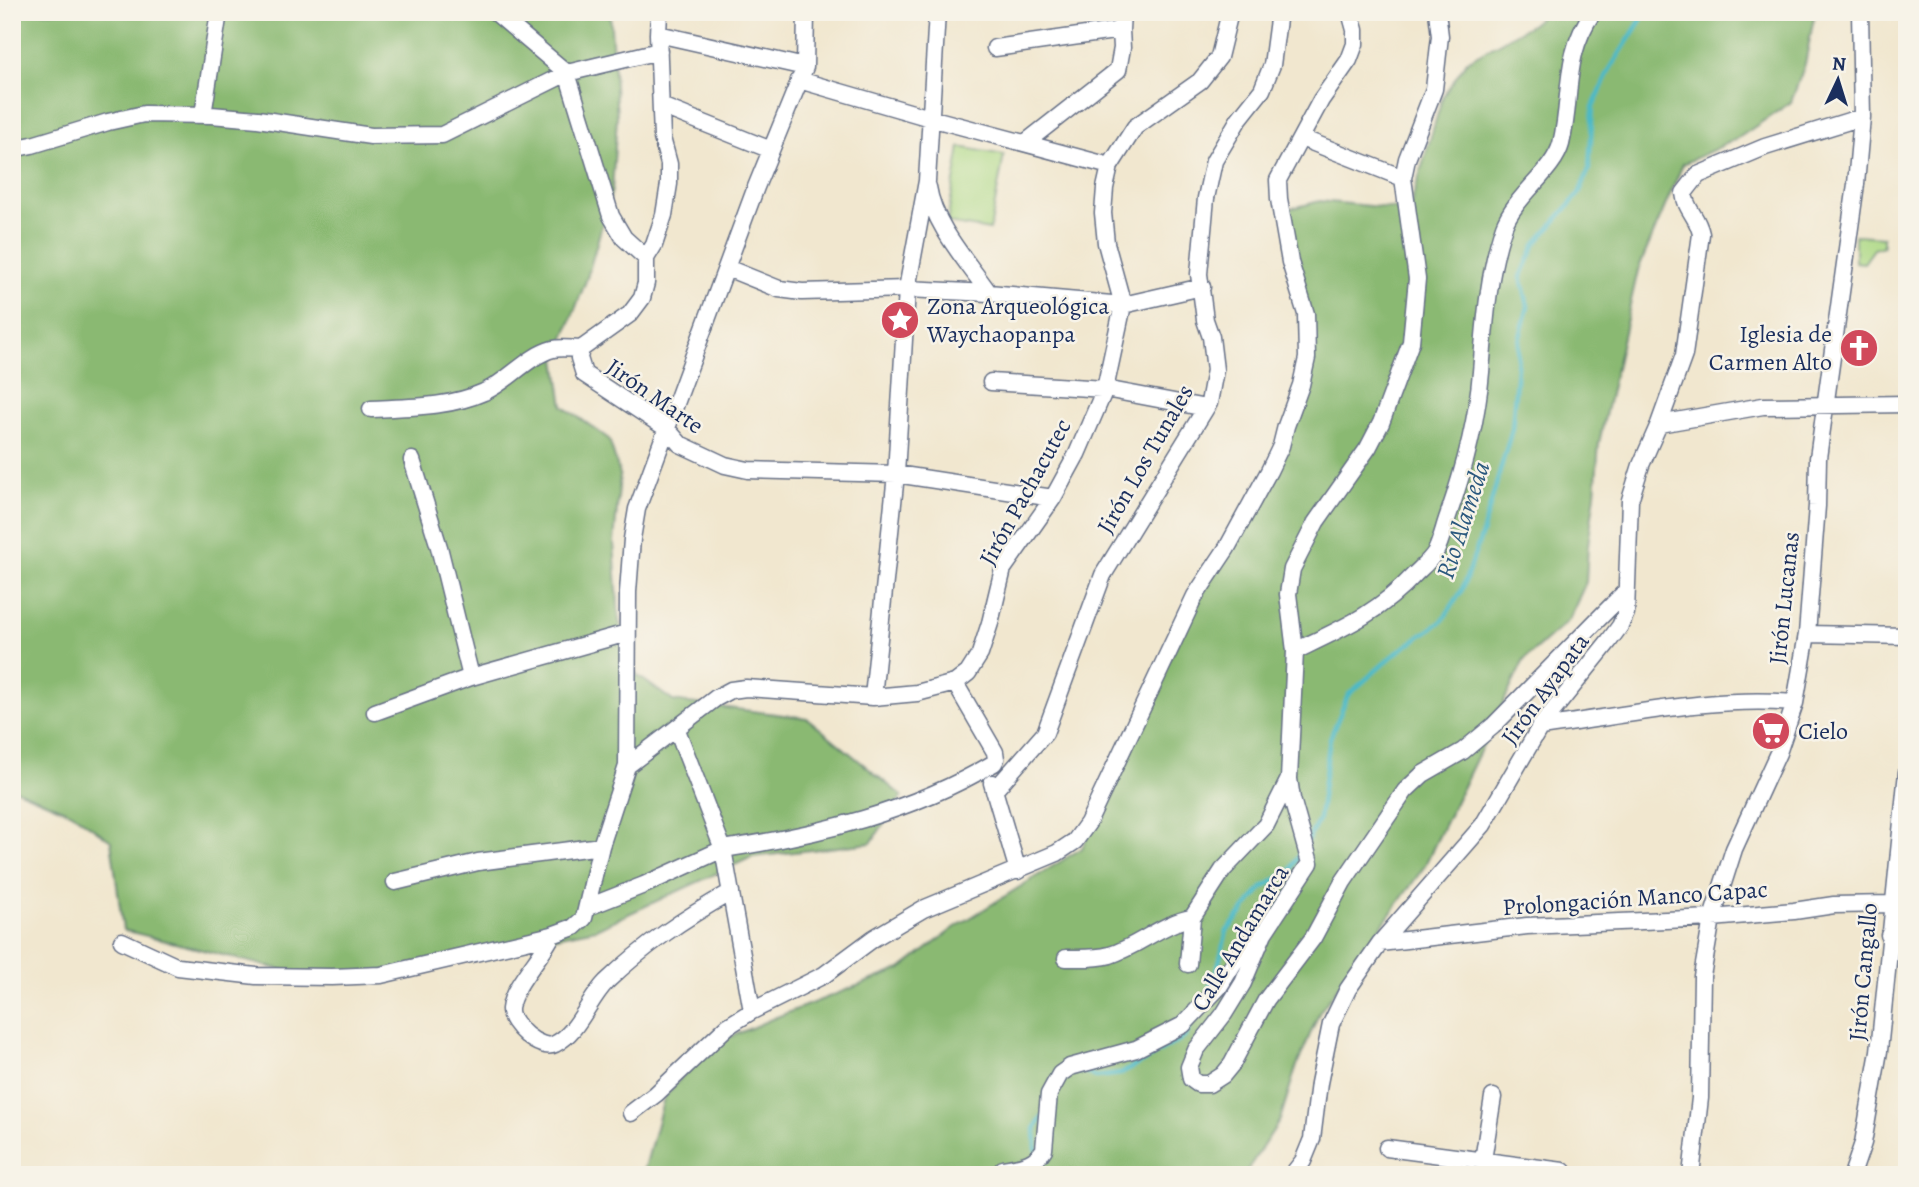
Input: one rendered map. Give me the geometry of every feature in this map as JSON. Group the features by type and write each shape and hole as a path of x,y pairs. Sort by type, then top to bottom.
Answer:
{"street":[{"path":"203,115 219,12"},
{"path":"495,12 567,73 611,216 624,238 646,258"},
{"name":"Jirón Marte","path":"660,12 658,34 662,138 669,184 664,215 654,245 646,258 646,282 642,298 631,314 581,349 579,358 584,374 666,428 680,444 702,456 736,468 896,474 1053,498"},
{"path":"122,941 178,967 256,976 381,975 552,935 573,927 584,918 601,846 627,766 627,633 632,539 637,509 709,312 802,73 806,12"},
{"path":"873,697 896,474 907,289 927,181 937,12"},
{"path":"1025,144 1118,70 1122,48 1122,12"},
{"name":"Jirón Pachacutec","path":"955,683 968,673 980,654 1003,569 1053,498 1105,389 1123,305 1106,243 1105,188 1110,166 1135,127 1200,82 1219,57 1230,12"},
{"name":"Jirón Los Tunales","path":"994,791 1045,733 1103,575 1206,408 1213,389 1215,370 1211,337 1205,320 1199,274 1201,237 1214,161 1239,119 1262,90 1272,65 1279,12"},
{"path":"631,1113 656,1094 728,1026 824,975 874,938 923,909 1057,853 1076,841 1088,823 1195,596 1227,548 1281,446 1301,385 1307,358 1306,314 1290,262 1278,180 1321,100 1352,52 1355,30 1350,12"},
{"name":"Calle Andamarca","path":"1437,12 1440,36 1434,89 1407,159 1403,178 1417,279 1412,342 1381,423 1368,448 1316,522 1292,569 1288,594 1295,651 1289,779 1310,863 1264,933 1243,984 1196,1050 1189,1068 1191,1079 1199,1084 1209,1084 1232,1065 1266,1000 1313,938 1343,882 1405,791 1423,774 1463,751 1493,726 1627,590"},
{"path":"1295,651 1369,615 1397,594 1435,552 1457,488 1478,403 1495,262 1505,225 1520,198 1553,160 1560,146 1569,69 1578,35 1594,12"},
{"name":"Jirón Lucanas","path":"1691,1175 1700,1098 1702,976 1712,918 1734,849 1778,753 1795,703 1807,634 1818,458 1856,184 1861,117 1860,12"},
{"path":"995,48 1121,30"},
{"path":"658,34 802,73 930,118 1110,166"},
{"path":"12,149 144,114 258,119 372,136 442,135 567,73 659,51"},
{"path":"661,106 771,150"},
{"name":"Jirón Ayapata","path":"1292,1175 1303,1161 1312,1139 1319,1083 1331,1024 1348,989 1380,943 1483,825 1540,727 1620,626 1626,613 1630,500 1684,355 1701,234 1698,218 1686,205 1684,194 1698,174 1765,147 1861,117"},
{"path":"1301,138 1403,178"},
{"path":"927,181 930,201 937,217 989,293"},
{"path":"727,268 779,289 802,292 907,289 1123,305 1202,287"},
{"path":"370,409 446,404 464,399 485,392 552,349 581,349"},
{"path":"991,382 1105,389 1206,408"},
{"path":"1660,424 1763,406 1907,404"},
{"path":"412,460 439,547 471,677"},
{"path":"375,712 471,677 627,633"},
{"path":"1807,634 1907,636"},
{"path":"588,907 723,849 781,840 911,804 987,767 996,759 995,752 955,683 917,693 873,697 746,688 731,691 716,698 627,766"},
{"path":"1540,727 1706,704 1760,700 1795,703"},
{"path":"677,730 723,849 752,1011"},
{"path":"987,767 1018,871"},
{"name":"Jirón Cangallo","path":"1852,1175 1863,1143 1879,1051 1907,772"},
{"path":"1188,964 1192,918 1223,870 1266,825 1289,779"},
{"path":"395,882 478,862 601,846"},
{"path":"552,935 544,952 523,979 510,1008 511,1017 520,1028 536,1044 544,1046 555,1044 573,1028 603,985 650,943 674,925 731,892"},
{"name":"Prolongación Manco Capac","path":"1380,943 1527,926 1712,918 1834,905 1892,904"},
{"path":"1066,958 1096,958 1113,954 1178,921 1192,918"},
{"path":"1003,1169 1026,1165 1039,1157 1044,1149 1049,1094 1060,1074 1070,1068 1136,1049 1183,1025 1219,987 1242,950 1251,940 1264,933"},
{"path":"1889,935 1907,936"},
{"path":"1484,1167 1493,1097"},
{"path":"1387,1148 1484,1167 1563,1171"}],"green space":[{"path":"12,12 610,12 617,117 612,190 587,278 556,359 563,406 609,439 620,475 614,542 619,621 637,675 673,701 807,718 902,796 871,843 752,857 596,929 330,982 123,930 111,841 72,813 12,788"},
{"path":"1546,12 1815,12 1805,64 1791,102 1737,139 1683,164 1638,270 1599,443 1586,582 1569,620 1524,660 1424,867 1319,1013 1296,1068 1280,1120 1244,1175 643,1175 664,1098 707,1047 901,969 954,928 1082,848 1189,616 1271,478 1309,364 1286,244 1289,209 1320,201 1409,210 1443,96 1467,61 1532,24"},
{"path":"960,147 1004,155 990,230 947,223"},
{"path":"1855,235 1883,237 1883,246 1874,249 1864,263 1855,262"}],"waterway":[{"name":"Rio Alameda","path":"1308,840 1319,819 1330,738 1348,695 1396,653 1442,621 1461,592 1482,534 1512,429 1519,341 1528,306 1521,277 1536,243 1579,194 1589,169 1593,107 1610,69 1646,12"},
{"name":"Rio Alameda","path":"1210,986 1216,974 1227,931 1261,889 1291,870 1302,850"},
{"name":"Rio Alameda","path":"1078,1072 1083,1071 1096,1077 1121,1074 1186,1036 1189,1028"},
{"name":"Rio Alameda","path":"1036,1150 1035,1128 1041,1118"},
{"name":"Rio Alameda","path":"1039,1162 1040,1175"}],"place":[{"name":"Zona Arqueológica Waychaopanpa","path":"900,320"},
{"name":"Iglesia de Carmen Alto","path":"1859,348"},
{"name":"Cielo","path":"1771,731"}]}
